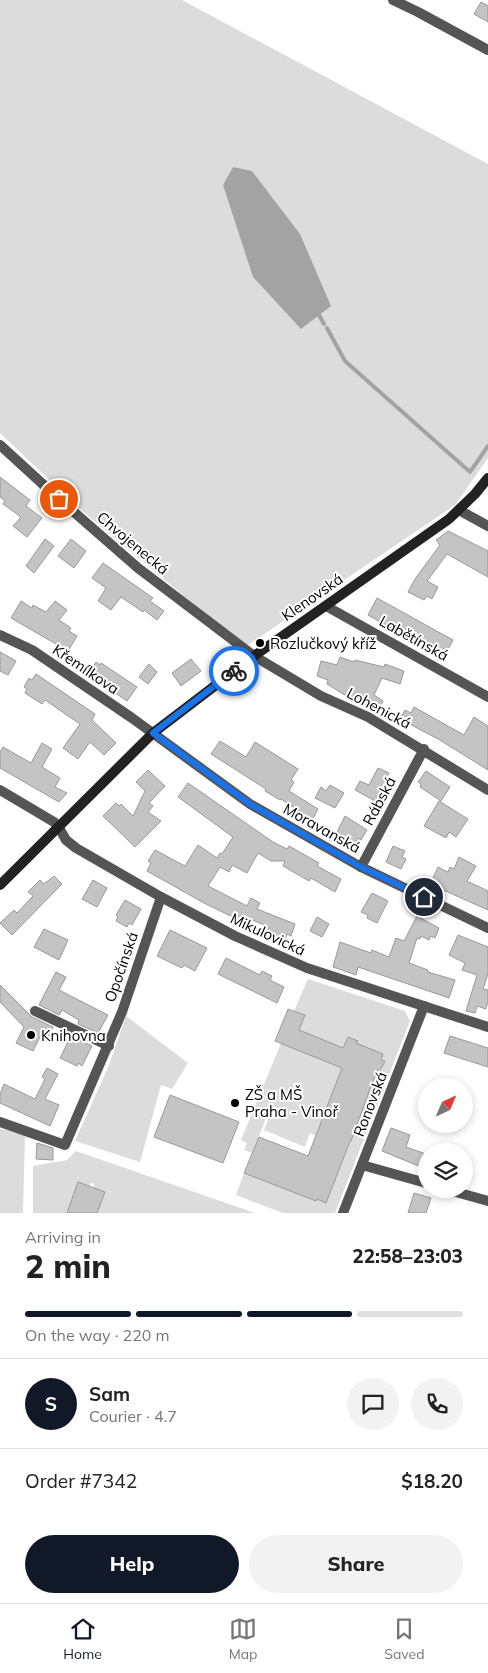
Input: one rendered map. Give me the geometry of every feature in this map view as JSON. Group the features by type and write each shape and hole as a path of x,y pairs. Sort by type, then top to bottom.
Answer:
{"street":[{"path":"393,0 488,50"},
{"name":"Chvojenecká","path":"0,445 138,568 254,656"},
{"name":"Klenovská","path":"2,880 153,733 254,656 459,510 488,478"},
{"path":"459,510 488,526"},
{"name":"Labětínská","path":"326,606 488,697"},
{"name":"Křemílkova","path":"0,635 32,650 153,733"},
{"name":"Lohenická","path":"254,656 321,696 368,717 424,749 488,790"},
{"name":"Moravanská","path":"153,733 250,804 361,867 488,928"},
{"name":"Rábská","path":"361,867 424,749"},
{"name":"Mikulovická","path":"0,790 35,809 58,826 66,840 76,848 161,897 235,936 307,968 488,1027"},
{"name":"Opočínská","path":"0,1122 65,1145 109,1046 161,897"},
{"name":"Ronovská","path":"343,1213 424,1006"},
{"path":"35,1011 109,1046"},
{"path":"362,1165 418,1181"},
{"path":"473,1197 488,1202"}],"shaded area":[{"path":"0,0 182,0 488,164 488,458 455,505 245,647 80,509 0,433"},
{"path":"233,167 252,171 300,234 331,306 301,329 253,277 223,185"},
{"path":"308,979 405,1011 410,1021 335,1213 283,1213 236,1195 244,1173 316,1201 317,1199 326,1203 340,1137 351,1141 377,1070 381,1071 385,1061 381,1059 383,1054 356,1043 357,1041 348,1037 336,1065 342,1068 316,1136 310,1133 305,1147 264,1130 269,1117 267,1116 252,1153 244,1150 247,1143 241,1140 281,1043 334,1045 299,1030 305,1015 294,1011"},
{"path":"126,1016 188,1063 172,1089 161,1085 140,1162 75,1141 109,1065"},
{"path":"0,1129 25,1133 23,1213 0,1213"},
{"path":"76,1151 255,1213 97,1213 105,1193 93,1188 94,1184 91,1183 89,1187 78,1183 67,1213 33,1213 33,1166 67,1160"}],"building":[{"path":"481,2 488,6 488,22 474,14"},
{"path":"0,477 30,500 26,506 42,518 27,537 13,526 21,517 3,504 5,501 0,497"},
{"path":"448,531 488,551 488,577 447,554 427,581 438,587 432,599 427,596 424,600 408,592 415,579 440,545 436,540"},
{"path":"45,539 54,546 34,573 26,566"},
{"path":"71,539 86,551 74,568 58,556"},
{"path":"103,563 153,598 150,601 164,611 157,620 121,597 111,610 98,601 106,588 92,578"},
{"path":"377,598 453,640 444,657 368,615"},
{"path":"21,601 32,608 33,605 46,612 55,601 67,610 59,620 71,628 69,631 77,636 68,651 11,618"},
{"path":"0,652 16,661 8,675 0,671"},
{"path":"340,657 354,662 355,660 384,667 385,664 404,671 400,684 382,678 374,695 383,701 378,710 355,697 353,700 327,684 328,680 317,676 321,661 337,665"},
{"path":"191,659 201,671 181,686 172,673"},
{"path":"96,662 100,665 101,663 137,687 127,701 91,676 94,673 90,671"},
{"path":"149,664 157,672 148,684 139,677"},
{"path":"36,674 95,714 92,720 116,743 104,755 90,742 78,759 63,748 80,724 45,700 42,704 25,693 27,689 24,687 29,678 32,680"},
{"path":"414,707 464,735 474,717 488,726 488,770 438,739 400,719 405,710 411,713"},
{"path":"220,741 246,757 255,742 298,769 291,780 294,782 289,791 318,809 312,820 211,754"},
{"path":"42,743 52,749 42,767 60,778 55,787 67,793 59,802 0,768 0,752 3,747 31,763"},
{"path":"378,768 389,773 386,778 389,779 377,802 355,790 360,781 369,785"},
{"path":"148,770 165,786 149,803 153,806 148,812 161,821 135,847 103,816 116,803 119,806 121,804 133,816 145,791 136,782"},
{"path":"426,771 450,787 441,801 420,787 421,784 418,782"},
{"path":"188,783 273,842 287,849 289,846 319,863 317,866 341,879 335,892 311,878 309,881 283,866 285,861 271,861 258,853 247,873 232,865 229,872 220,867 208,886 247,906 251,898 260,903 257,909 295,924 291,936 287,934 285,940 266,933 269,927 250,919 247,924 204,903 147,871 151,863 148,861 155,850 185,866 198,845 217,858 220,853 222,854 233,837 178,797"},
{"path":"330,785 344,793 335,808 315,798 321,787 326,791"},
{"path":"439,801 468,819 456,837 449,832 446,838 424,826"},
{"path":"345,816 367,830 361,840 358,838 355,844 336,834"},
{"path":"393,846 405,851 402,857 406,859 401,869 386,862"},
{"path":"459,857 476,866 467,881 488,891 488,910 430,884 438,867 448,872 450,867 454,869"},
{"path":"54,876 62,884 12,935 0,923 14,910 17,913 33,896 28,892 40,880 44,884"},
{"path":"93,880 107,888 97,907 82,899"},
{"path":"372,893 388,901 377,923 367,918 368,915 361,912"},
{"path":"125,900 141,909 132,925 129,923 127,927 116,921 118,917 116,915"},
{"path":"417,916 439,928 435,938 431,936 429,940 421,936 420,939 417,938 409,963 428,970 428,972 455,980 449,998 358,967 356,975 333,967 340,942 371,953 372,950 389,957 396,938 404,941"},
{"path":"317,917 329,924 322,937 310,931"},
{"path":"44,929 68,940 59,960 34,947"},
{"path":"170,930 207,948 195,971 184,965 182,968 157,956"},
{"path":"458,935 488,947 488,974 483,989 488,990 488,1001 486,1009 477,1006 475,1013 466,1011 477,975 462,970 465,963 449,955"},
{"path":"226,958 260,975 262,971 272,976 270,980 284,987 277,1003 218,974"},
{"path":"56,972 66,977 59,990 108,1015 98,1033 78,1024 79,1020 62,1010 59,1015 39,1005"},
{"path":"0,985 32,1017 53,1027 49,1036 42,1033 33,1051 16,1043 24,1027 0,1002"},
{"path":"288,1009 305,1015 299,1030 343,1048 348,1037 358,1041 356,1043 383,1054 381,1060 385,1061 380,1071 377,1070 326,1203 317,1199 316,1201 244,1173 259,1137 308,1156 342,1068 275,1041"},
{"path":"71,1036 92,1046 82,1066 78,1063 77,1066 60,1058"},
{"path":"450,1036 488,1048 488,1067 444,1053"},
{"path":"47,1068 58,1074 45,1099 59,1105 50,1126 0,1103 0,1094 4,1084 35,1099 45,1079 42,1077"},
{"path":"170,1095 239,1122 223,1163 154,1137"},
{"path":"391,1128 410,1135 406,1147 418,1151 418,1166 382,1151"},
{"path":"37,1143 53,1148 53,1160 36,1159"},
{"path":"78,1182 105,1192 97,1213 67,1213"},
{"path":"414,1193 418,1194 418,1198 431,1198 426,1213 408,1213"}],"waterway":[{"path":"319,315 324,324"},
{"path":"327,328 345,361 470,472 488,446"}],"way so far":[{"path":"59,499 138,568 254,656 234,671"}],"place":[{"name":"Rozlučkový kříž","path":"260,643"},
{"name":"Knihovna","path":"31,1035"},
{"name":"ZŠ a MŠ Praha - Vinoř","path":"235,1103"}],"route":[{"path":"234,671 153,733 250,804 361,867 424,897"}]}
